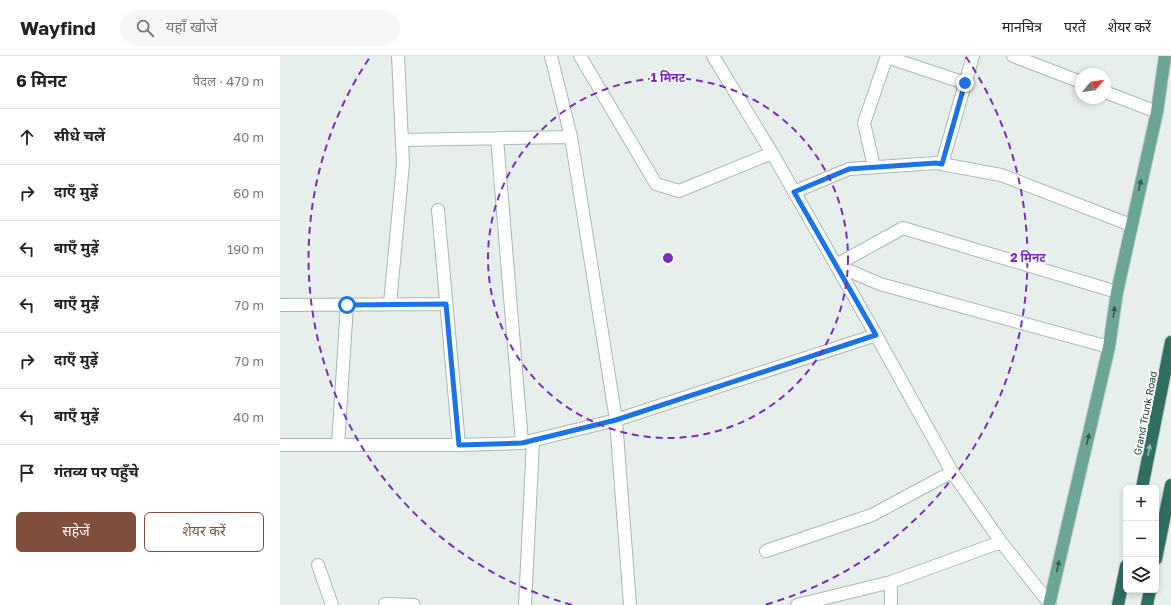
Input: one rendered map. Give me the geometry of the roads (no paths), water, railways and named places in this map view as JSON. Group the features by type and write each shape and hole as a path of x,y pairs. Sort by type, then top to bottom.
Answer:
{"highway":[{"name":"Grand Trunk Road","path":"1143,485 1171,342"},
{"path":"1156,557 1171,485"},
{"path":"1118,605 1123,581"},
{"path":"1147,605 1149,593"}],"main road":[{"path":"1050,604 1109,347 1117,292 1157,112 1165,56"}],"street":[{"path":"390,304 402,164 398,56"},
{"path":"551,56 571,136 616,420 630,605"},
{"path":"580,56 656,184 679,191 772,153"},
{"path":"714,56 772,153 952,472 1001,542 1050,604"},
{"path":"874,167 864,122 887,56 965,83"},
{"path":"942,164 973,56"},
{"path":"1013,56 1075,80"},
{"path":"1111,94 1157,112"},
{"path":"402,140 571,136"},
{"path":"497,138 528,442 525,605"},
{"path":"794,192 849,169 942,164 1001,175 1131,225"},
{"path":"438,210 459,445"},
{"path":"836,265 903,228 1117,292"},
{"path":"836,265 880,284 1109,347"},
{"path":"280,305 446,304"},
{"path":"338,445 347,305"},
{"path":"280,445 459,445 528,442 616,420 876,335"},
{"path":"766,551 872,515 952,472"},
{"path":"797,605 891,582 1001,542"},
{"path":"318,564 332,605"},
{"path":"891,582 891,605"},
{"path":"385,604 414,605"}]}
